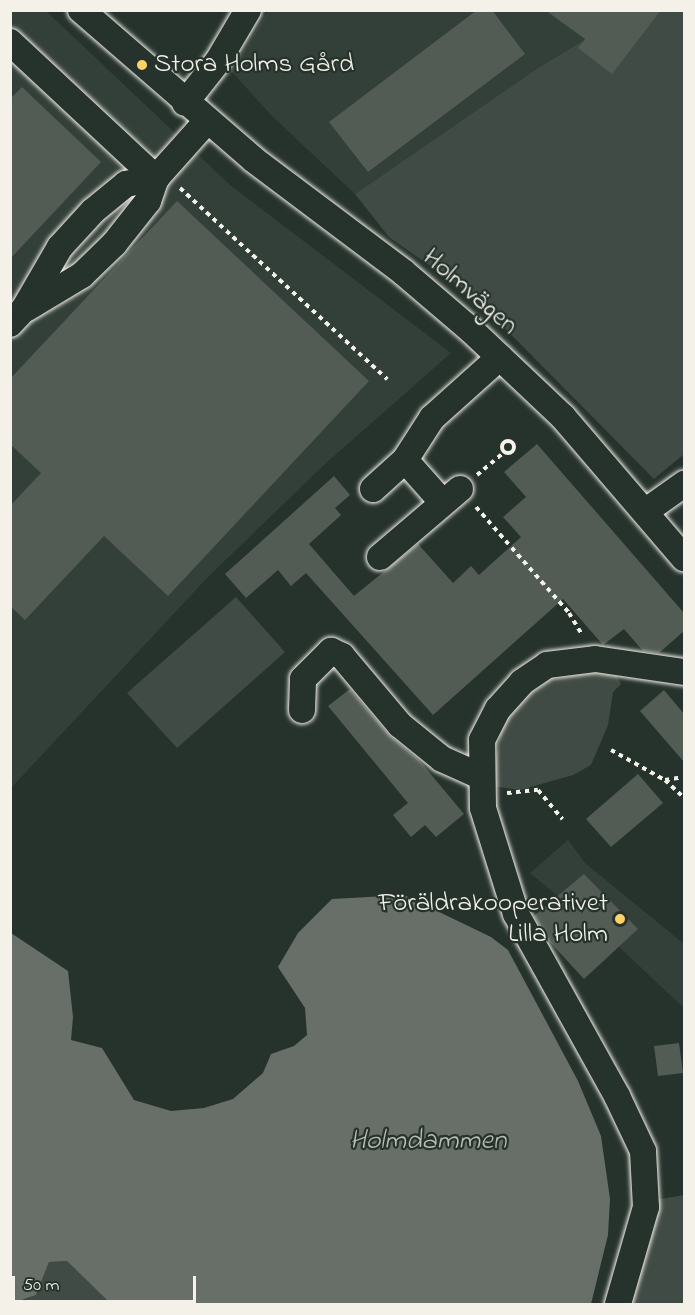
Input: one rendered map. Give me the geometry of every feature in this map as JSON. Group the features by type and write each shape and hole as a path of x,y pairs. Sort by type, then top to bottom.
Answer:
{"street":[{"name":"Holmvägen","path":"81,10 185,103 402,272 500,357 562,417 684,556"},
{"path":"185,103 218,61 248,10"},
{"path":"10,42 159,175"},
{"path":"17,317 82,275 106,252 148,201 159,175 207,121"},
{"path":"17,317 60,247 93,212 126,184 159,175"},
{"path":"373,489 405,460 432,418 500,357"},
{"path":"380,557 451,496 405,460"},
{"path":"646,511 684,484"},
{"path":"302,710 303,679 331,651 342,656 400,725 442,759 481,786"},
{"path":"618,1305 646,1208 643,1151 617,1096 516,914 501,873 481,786 482,740 498,709 522,682 547,665 595,659 684,672"}],"path":[{"path":"159,175 387,379"},
{"path":"504,452 451,496 569,613 595,659"},
{"path":"611,750 665,780 684,798"},
{"path":"665,780 684,777"},
{"path":"481,786 538,790 562,819"}],"shaded area":[{"path":"45,10 230,185 451,353 325,464 208,577 11,788 10,11"},
{"path":"268,11 632,11 538,68 355,194 272,116 231,71"},
{"path":"632,11 684,11 684,454 654,479 473,296 389,237 355,194 538,68"},
{"path":"236,597 285,652 177,748 127,693"},
{"path":"596,671 617,676 621,684 613,692 608,725 591,765 573,775 520,790 492,786 501,727 520,700 550,680"},
{"name":"Föräldrakooperativet Lilla Holm","path":"568,840 585,863 684,944 684,1008 619,947 530,873"},
{"path":"684,1195 684,1304 626,1304 655,1200"},
{"path":"67,1261 111,1304 15,1304 36,1295 49,1262"}],"water":[{"name":"Holmdammen","path":"404,895 491,937 508,950 578,1081 601,1136 610,1199 608,1235 591,1304 111,1304 67,1261 49,1262 36,1295 11,1304 11,933 68,971 73,1017 71,1040 102,1048 134,1100 171,1111 204,1108 233,1099 263,1073 271,1054 294,1046 307,1035 305,1008 278,967 298,933 332,899"}],"building":[{"path":"477,10 492,10 525,54 368,172 329,122"},
{"path":"545,10 661,10 612,74 578,48 585,39"},
{"path":"22,87 101,162 10,259 10,99"},
{"path":"177,201 369,381 168,596 104,536 25,620 10,606 10,506 41,473 10,444 10,379"},
{"path":"537,444 684,613 684,631 659,653 643,651 624,629 603,645 563,599 433,715 306,573 291,586 278,570 246,598 225,574 334,476 350,495 335,508 341,515 309,544 354,596 418,544 453,583 471,566 479,575 521,537 503,517 526,497 504,472"},
{"path":"350,689 389,735 419,760 464,814 436,837 425,825 411,837 393,815 408,803 328,706"},
{"path":"664,690 684,714 684,762 640,711"},
{"path":"638,774 663,803 611,847 586,819"},
{"path":"584,874 638,929 584,979 548,940 534,916"},
{"path":"679,1043 683,1073 658,1076 654,1046"}],"place":[{"name":"Stora Holms Gård","path":"142,65"},
{"name":"Föräldrakooperativet Lilla Holm","path":"620,919"}]}
